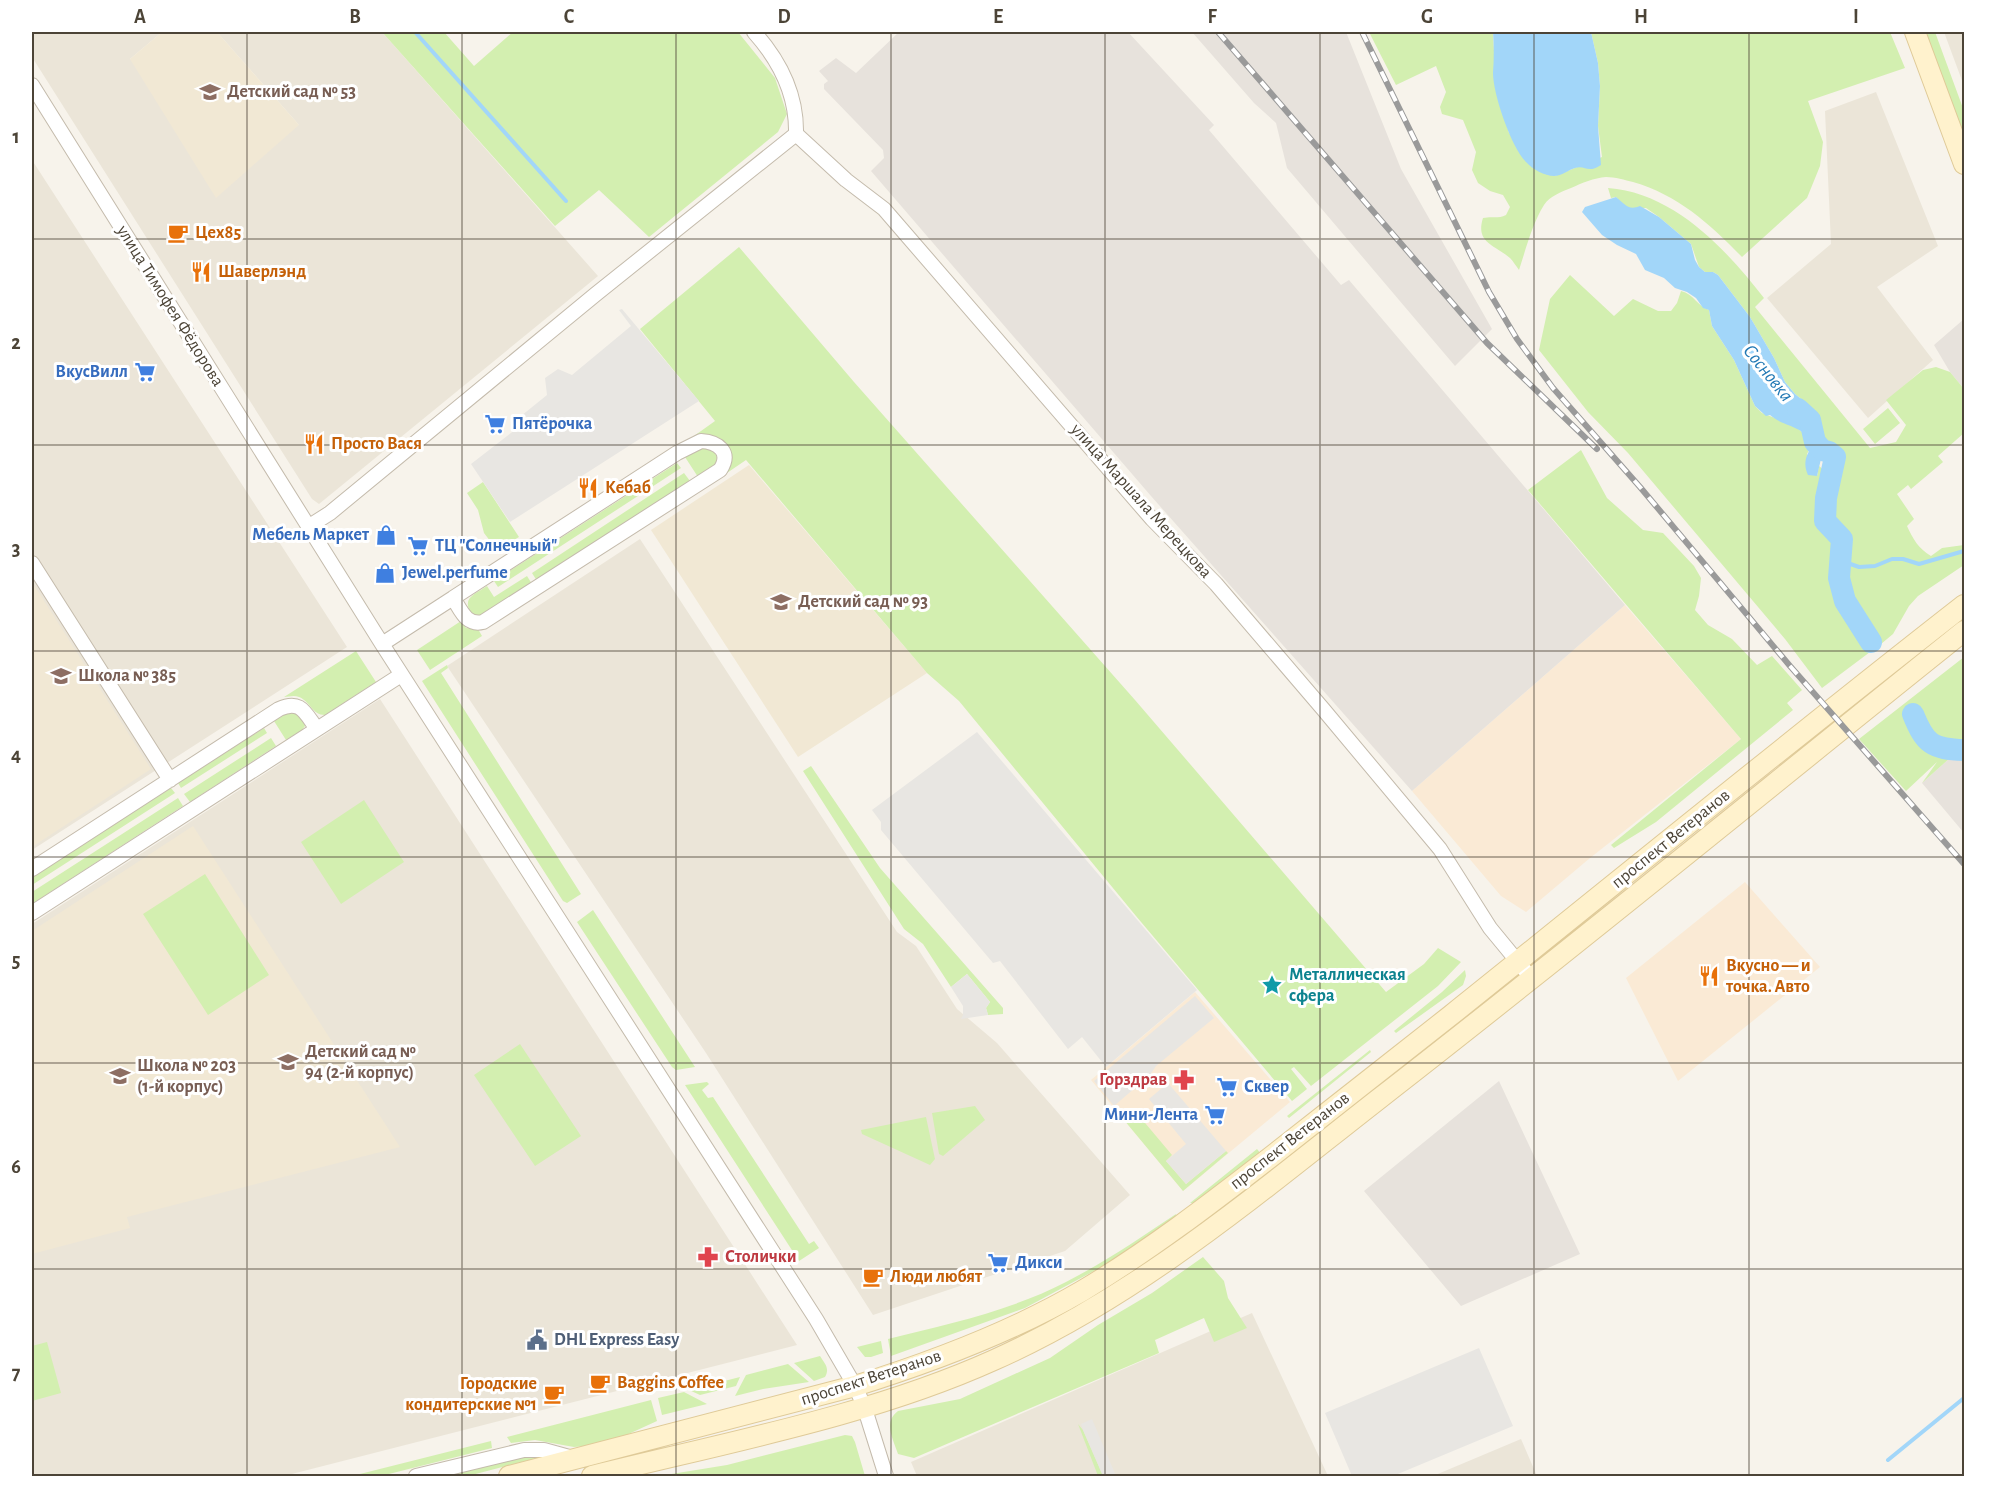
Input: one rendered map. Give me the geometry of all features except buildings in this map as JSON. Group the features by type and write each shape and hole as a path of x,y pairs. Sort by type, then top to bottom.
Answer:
{"main road":[{"path":"1915,32 1965,165"},
{"name":"проспект Ветеранов","path":"509,1476 855,1386 971,1344 1079,1293 1131,1261 1191,1218 1518,963 1828,711 1965,605"},
{"name":"проспект Ветеранов","path":"592,1476 825,1418 950,1378 993,1361 1089,1312 1142,1279 1204,1235 1532,980 1965,632"}],"street":[{"path":"308,527 330,513 605,287 796,134 795,108 784,76 769,48 754,32"},
{"name":"улица Тимофея Фёдорова","path":"32,85 401,675 788,1274 855,1386 864,1406 886,1476"},
{"name":"улица Маршала Мерецкова","path":"796,134 825,162 884,209 1152,519 1216,584 1440,849 1490,928 1532,980"},
{"path":"382,644 453,598 691,444 701,441 711,442 719,446 724,453 725,463 720,470 483,622 475,624 468,621 453,598"},
{"path":"32,563 170,780"},
{"path":"32,913 401,675"},
{"path":"32,869 287,705 296,705 302,709 317,729"},
{"path":"416,1476 524,1450 544,1450 578,1459"}],"shaded area":[{"path":"32,32 162,32 130,59 299,125 217,32 382,32 598,276 319,504 312,499 32,57"},
{"name":"Детский сад № 53","path":"162,32 217,32 299,125 216,198 130,59"},
{"path":"899,32 1128,32 1214,125 1209,130 1341,285 1349,280 1625,605 1412,791 1151,496 871,171 884,158 883,150 824,89 824,84 828,81 819,71 836,58 856,73"},
{"path":"1192,32 1346,32 1401,169 1492,329 1455,366 1287,168 1276,123 1254,103"},
{"path":"1944,32 1964,32 1964,86"},
{"path":"1876,92 1938,246 1877,287 1933,360 1868,418 1767,298 1831,244 1825,111"},
{"path":"32,160 347,647 32,850"},
{"path":"622,309 699,401 510,522 471,464 525,422 521,416 547,395 545,378 558,369 572,375 631,326 619,310"},
{"path":"1964,319 1964,389 1950,372 1934,345"},
{"name":"Детский сад № 93","path":"749,465 927,673 798,757 651,530"},
{"path":"640,539 897,932 916,946 957,1009 997,1043 1130,1195 1065,1251 873,1315 706,1053 447,666"},
{"name":"Школа № 385","path":"32,582 151,769 32,847"},
{"path":"1625,605 1741,739 1590,858 1526,912 1501,896 1412,791"},
{"path":"380,699 797,1345 284,1476 32,1476 32,924"},
{"path":"977,732 1197,990 1106,1067 1082,1037 1068,1049 1000,961 993,963 881,830 881,822 872,810"},
{"path":"1950,758 1964,761 1964,833 1922,783"},
{"name":"Школа № 203 (1-й корпус)","path":"193,826 400,1147 127,1217 130,1228 32,1254 32,931"},
{"path":"1745,882 1820,967 1678,1081 1626,978"},
{"path":"967,974 990,1002 986,1008 988,1015 961,1019 963,1006 951,987"},
{"path":"1195,992 1290,1102 1183,1191 1091,1080"},
{"path":"1195,996 1214,1018 1156,1066 1150,1075 1114,1106 1094,1081"},
{"path":"1499,1081 1580,1254 1461,1306 1364,1191"},
{"path":"1168,1083 1226,1151 1186,1184 1166,1161 1186,1144 1149,1099"},
{"path":"1252,1313 1328,1476 917,1476 911,1462"},
{"path":"1479,1348 1513,1426 1393,1476 1352,1476 1325,1413"},
{"path":"1092,1419 1116,1476 1103,1476 1083,1430 1081,1424"},
{"path":"1521,1439 1537,1476 1433,1476"}],"green space":[{"path":"382,32 444,32 474,66 513,32 738,32 775,78 787,114 778,132 649,237 599,190 555,226"},
{"path":"1369,32 1493,32 1496,88 1509,133 1555,176 1602,157 1598,126 1600,86 1598,63 1591,32 1890,32 1905,68 1808,101 1823,142 1820,166 1807,198 1742,257 1718,233 1679,203 1633,182 1606,177 1579,184 1546,202 1533,228 1519,270 1510,258 1484,238 1481,226 1483,218 1506,215 1510,207 1503,195 1490,191 1478,183 1472,170 1476,152 1463,120 1442,114 1440,107 1446,92 1436,66 1396,85"},
{"path":"1925,32 1935,32 1964,111 1964,137"},
{"path":"1608,188 1632,192 1655,200 1696,226 1715,243 1764,298 1755,307 1870,448 1896,442 1906,425 1886,400 1923,370 1936,367 1950,372 1964,389 1964,433 1938,456 1943,462 1911,489 1908,485 1897,494 1914,519 1907,526 1919,546 1931,556 1942,548 1964,545 1964,565 1918,596 1909,606 1893,634 1881,644 1874,637 1843,583 1841,561 1844,538 1829,520 1832,481 1839,457 1822,445 1822,431 1810,406 1785,382 1750,317 1718,275 1705,272 1699,267 1691,244 1646,208 1630,208 1624,206 1616,197 1611,198"},
{"path":"739,247 854,382 1135,700 1386,992 1424,964 1438,948 1461,962 1438,986 1311,1086 1294,1067 1291,1069 1307,1089 1292,1101 959,701 927,673 746,460 724,475 726,444 711,435 694,436 715,421 640,329"},
{"path":"1570,275 1614,316 1633,299 1658,311 1671,311 1681,291 1689,295 1709,310 1712,326 1734,360 1755,406 1762,413 1795,426 1813,442 1807,454 1817,476 1819,466 1825,471 1819,523 1837,541 1831,584 1870,652 1822,688 1785,639 1628,453 1588,412 1539,350 1550,299"},
{"path":"1888,408 1900,423 1875,444 1863,429"},
{"path":"705,447 714,451 718,459 712,468 698,477 685,457"},
{"path":"1581,450 1607,498 1643,530 1663,533 1694,566 1701,578 1695,610 1708,625 1732,639 1757,665 1772,656 1802,690 1787,703 1793,710 1656,822 1614,848 1611,845 1741,739 1528,490"},
{"path":"677,463 681,468 498,587 494,581"},
{"path":"684,473 690,481 537,581 532,573"},
{"path":"483,482 519,537 497,550 484,533 478,510 467,493"},
{"path":"527,576 532,584 480,617 473,616 469,610 470,598 487,586 494,597"},
{"path":"461,621 466,628 478,629 482,636 430,670 417,650"},
{"path":"356,651 376,682 325,715 317,713 299,697 284,697"},
{"path":"1964,657 1964,761 1950,758 1922,783 1937,762 1906,791 1859,739"},
{"path":"447,665 448,668 441,673 581,894 567,903 563,901 422,681"},
{"path":"294,711 304,721 305,726 286,740 274,721"},
{"path":"264,728 267,733 181,788 178,783"},
{"path":"271,738 276,746 190,802 184,794"},
{"path":"811,766 880,868 1003,1008 1003,1014 988,1015 986,1008 990,1002 967,974 951,987 923,944 904,929 803,771"},
{"path":"171,788 175,793 32,885 32,877"},
{"path":"178,798 183,806 32,904 32,892"},
{"path":"364,800 404,862 341,904 301,842"},
{"path":"205,874 269,975 208,1015 143,914"},
{"path":"593,910 695,1067 676,1070 672,1067 577,922"},
{"path":"1465,970 1463,985 1396,1033 1394,1031 1442,992"},
{"path":"520,1044 581,1136 535,1166 474,1075"},
{"path":"1370,1050 1371,1052 1289,1118 1287,1116"},
{"path":"707,1082 709,1084 702,1090 708,1098 713,1097 809,1244 814,1241 819,1248 799,1261 685,1085"},
{"path":"975,1106 985,1120 943,1156 939,1154 932,1113"},
{"path":"1135,1111 1172,1155 1166,1161 1186,1184 1226,1151 1228,1153 1183,1191 1124,1120"},
{"path":"926,1117 935,1159 930,1165 862,1134 861,1130"},
{"path":"1257,1149 1261,1154 1199,1203 1190,1203"},
{"path":"1176,1214 1175,1219 1107,1264 1025,1308 891,1356 888,1339 978,1316 1045,1292 1095,1266"},
{"path":"1203,1257 1224,1281 1228,1298 1247,1328 1214,1342 1204,1318 1155,1340 1159,1353 914,1458 898,1454 890,1425 893,1415 898,1411 960,1399 1050,1358 1098,1325 1152,1293"},
{"path":"881,1341 883,1353 871,1357 865,1357 857,1347"},
{"path":"47,1342 61,1393 32,1401 32,1346"},
{"path":"820,1356 827,1371 825,1377 814,1381 794,1363"},
{"path":"788,1364 809,1382 735,1396 746,1375"},
{"path":"740,1377 736,1386 700,1395 689,1390"},
{"path":"684,1392 707,1404 662,1415 658,1398"},
{"path":"651,1400 657,1421 622,1437 574,1447 535,1440 511,1443 507,1437"},
{"path":"1078,1424 1083,1430 1103,1476 1098,1476"},
{"path":"845,1435 852,1436 855,1442 865,1476 659,1476 727,1465"},
{"path":"491,1441 492,1448 381,1476 352,1476"},
{"path":"541,1456 468,1476 442,1476 518,1457"}],"water":[{"path":"1493,32 1591,32 1598,63 1600,86 1598,126 1601,165 1593,169 1579,167 1554,176 1539,172 1520,155 1509,133 1496,94 1493,73"},
{"path":"1616,197 1627,206 1632,208 1640,206 1659,217 1691,244 1699,267 1705,272 1718,275 1750,317 1785,382 1810,406 1822,431 1814,434 1813,442 1797,429 1770,415 1766,416 1755,406 1734,360 1712,326 1709,310 1703,308 1696,298 1687,292 1675,288 1664,278 1645,270 1636,254 1602,235 1582,212 1585,207"},
{"path":"1815,442 1822,450 1829,452 1821,459 1817,476 1808,475 1805,466 1808,454"}],"waterway":[{"path":"415,32 566,201"},
{"name":"Сосновка","path":"1798,409 1810,420 1815,442 1822,450 1835,457 1826,498 1825,521 1842,539 1839,578 1845,601 1871,642"},
{"path":"1839,560 1859,567 1875,566 1892,559 1903,559 1919,564 1964,551"},
{"name":"Сосновка","path":"1913,714 1922,732 1931,743 1944,748 1964,750"},
{"path":"1888,1460 1964,1398"}],"railway":[{"path":"1218,32 1487,343 1597,449"},
{"path":"1362,32 1489,292 1517,339 1553,388 1640,487 1790,666 1964,864"}],"place":[{"name":"Детский сад № 53","path":"210,92"},
{"name":"Цех85","path":"178,233"},
{"name":"Шаверлэнд","path":"201,272"},
{"name":"ВкусВилл","path":"145,372"},
{"name":"Пятёрочка","path":"495,424"},
{"name":"Просто Вася","path":"314,444"},
{"name":"Кебаб","path":"588,488"},
{"name":"Мебель Маркет","path":"386,535"},
{"name":"ТЦ \"Солнечный\"","path":"418,546"},
{"name":"Jewel.perfume","path":"385,573"},
{"name":"Детский сад № 93","path":"781,602"},
{"name":"Школа № 385","path":"61,676"},
{"name":"Вкусно — и точка. Авто","path":"1709,976"},
{"name":"Металлическая сфера","path":"1272,985"},
{"name":"Детский сад № 94 (2-й корпус)","path":"288,1062"},
{"name":"Школа № 203 (1-й корпус)","path":"120,1076"},
{"name":"Горздрав","path":"1184,1080"},
{"name":"Сквер","path":"1227,1087"},
{"name":"Мини-Лента","path":"1215,1115"},
{"name":"Столички","path":"708,1257"},
{"name":"Дикси","path":"998,1263"},
{"name":"Люди любят","path":"873,1277"},
{"name":"DHL Express Easy","path":"537,1340"},
{"name":"Baggins Coffee","path":"600,1383"},
{"name":"Городские кондитерские №1","path":"554,1394"}]}
